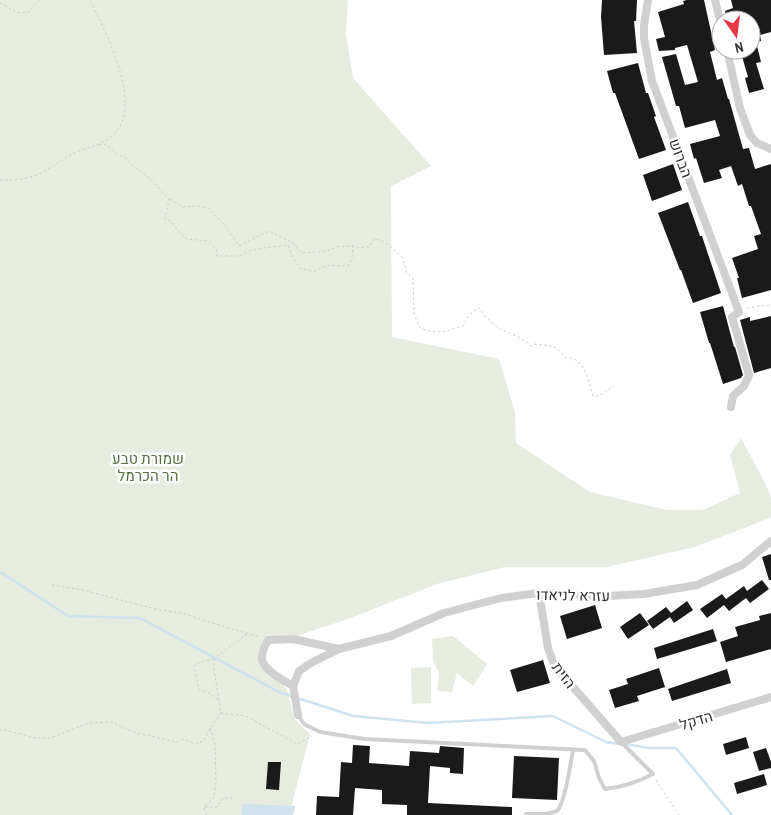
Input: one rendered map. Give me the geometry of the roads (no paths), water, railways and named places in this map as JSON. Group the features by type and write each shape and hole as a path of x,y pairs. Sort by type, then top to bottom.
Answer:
{"street":[{"name":"הברוש","path":"648,0 644,38 652,81 738,312 732,317 749,375 744,386 733,396 730,407"},
{"path":"729,60 740,108 750,136 757,143 771,149"},
{"name":"עזרא לניאדו","path":"339,649 293,639 268,640 262,659 265,666 282,680 293,686 299,671 339,649 392,636 444,613 501,598 539,593 607,596 644,594 697,585 742,565 771,542"},
{"name":"הזית","path":"539,593 548,648 554,665 621,742"},
{"path":"293,686 298,715"},
{"name":"הדקל","path":"621,742 771,697"}],"lane":[{"path":"298,715 304,724 320,732 365,739 585,750 594,762 605,789 623,787 652,774 621,742"},
{"path":"526,814 547,814 556,812 559,808 568,781 573,750"}],"water":[{"path":"242,804 295,806 293,815 241,815"}],"waterway":[{"path":"0,573 68,616 140,618 279,692 353,716 428,723 553,716 606,742 620,744"},
{"path":"625,744 649,748 676,748 732,815"}],"park label":[{"name":"שמורת טבע הר הכרמל","path":"148,466"}]}
